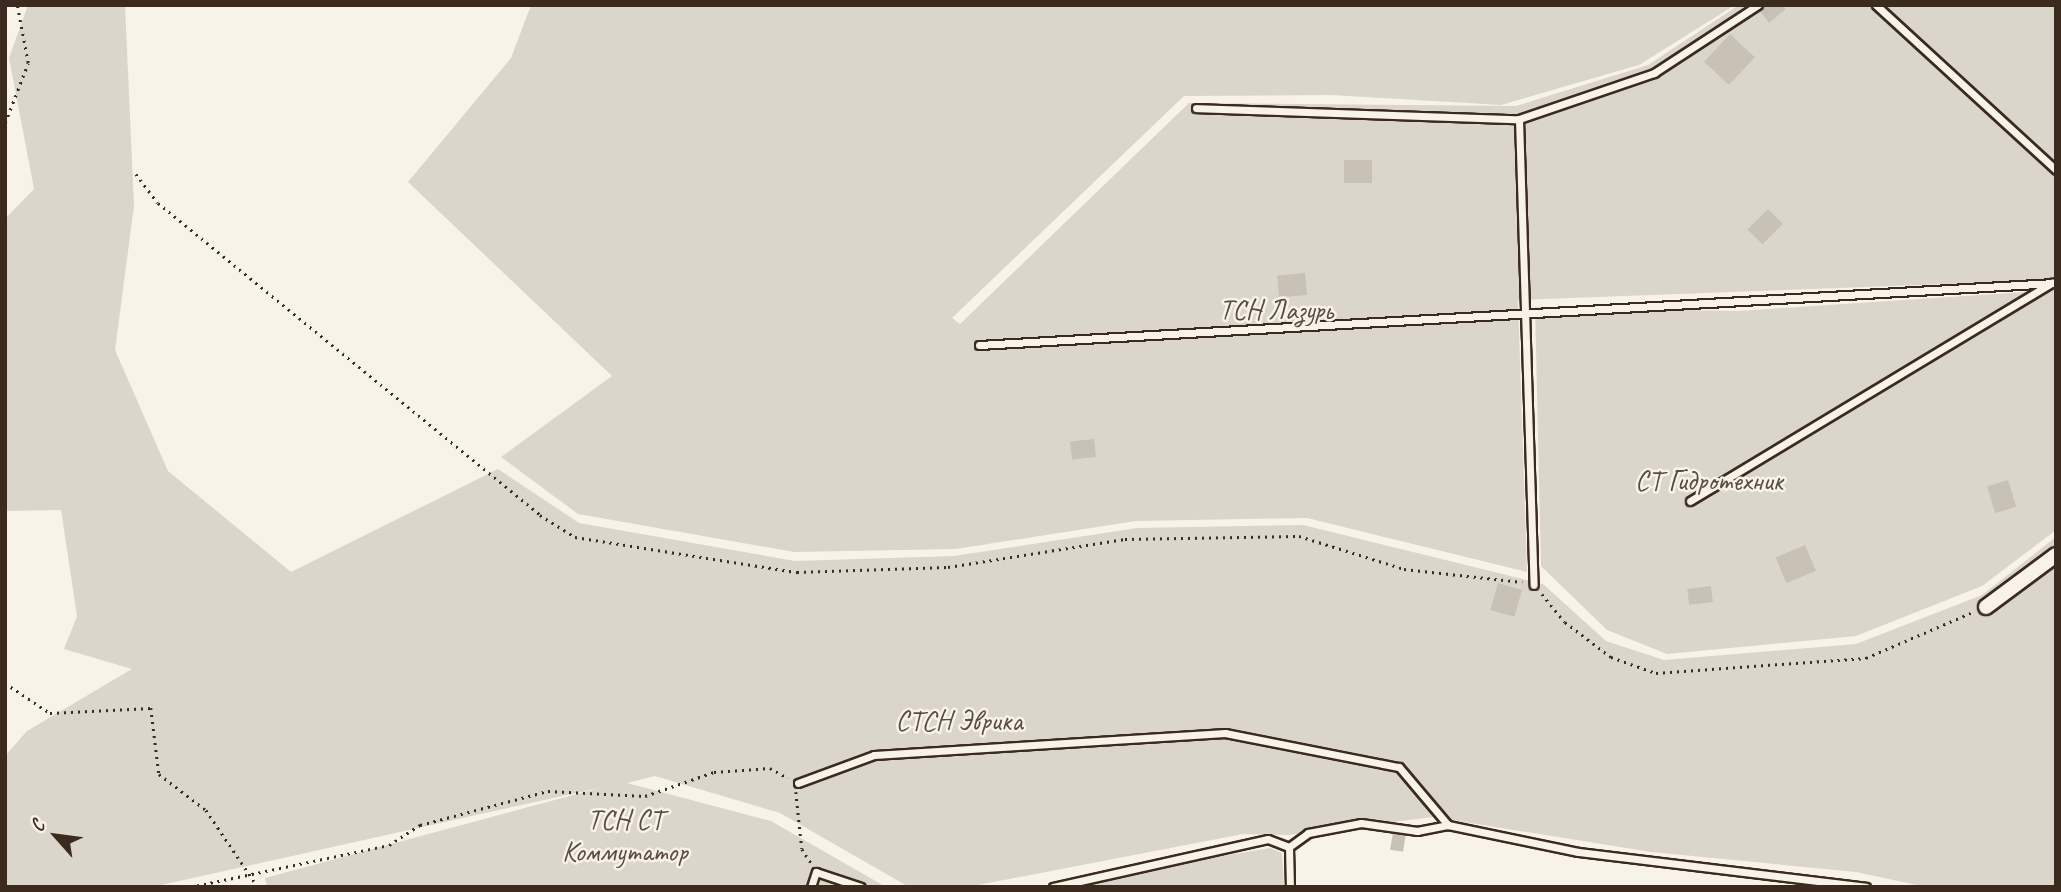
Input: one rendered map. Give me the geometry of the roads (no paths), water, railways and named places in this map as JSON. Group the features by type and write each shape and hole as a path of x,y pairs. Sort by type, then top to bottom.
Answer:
{"street":[{"path":"1986,607 2056,555"}],"lane":[{"path":"1196,108 1519,118 1654,73 1758,5"},
{"path":"1876,5 2056,170"},
{"path":"1519,118 1534,585"},
{"path":"979,345 1525,316 2054,282"},
{"path":"1690,501 2054,282"},
{"path":"798,783 874,755 1225,733 1399,767 1448,825"},
{"path":"1289,848 1308,833 1361,822 1417,831 1448,825 1578,852 1866,887"},
{"path":"1053,887 1224,846 1268,839 1289,848"},
{"path":"1289,848 1290,887"},
{"path":"811,887 816,872 861,887"}],"park label":[{"name":"ТСН Лазурь","path":"1276,310"},
{"name":"СТ Гидротехник","path":"1709,481"},
{"name":"СТСН Эврика","path":"959,721"},
{"name":"ТСН СТ Коммутатор","path":"625,836"}]}
